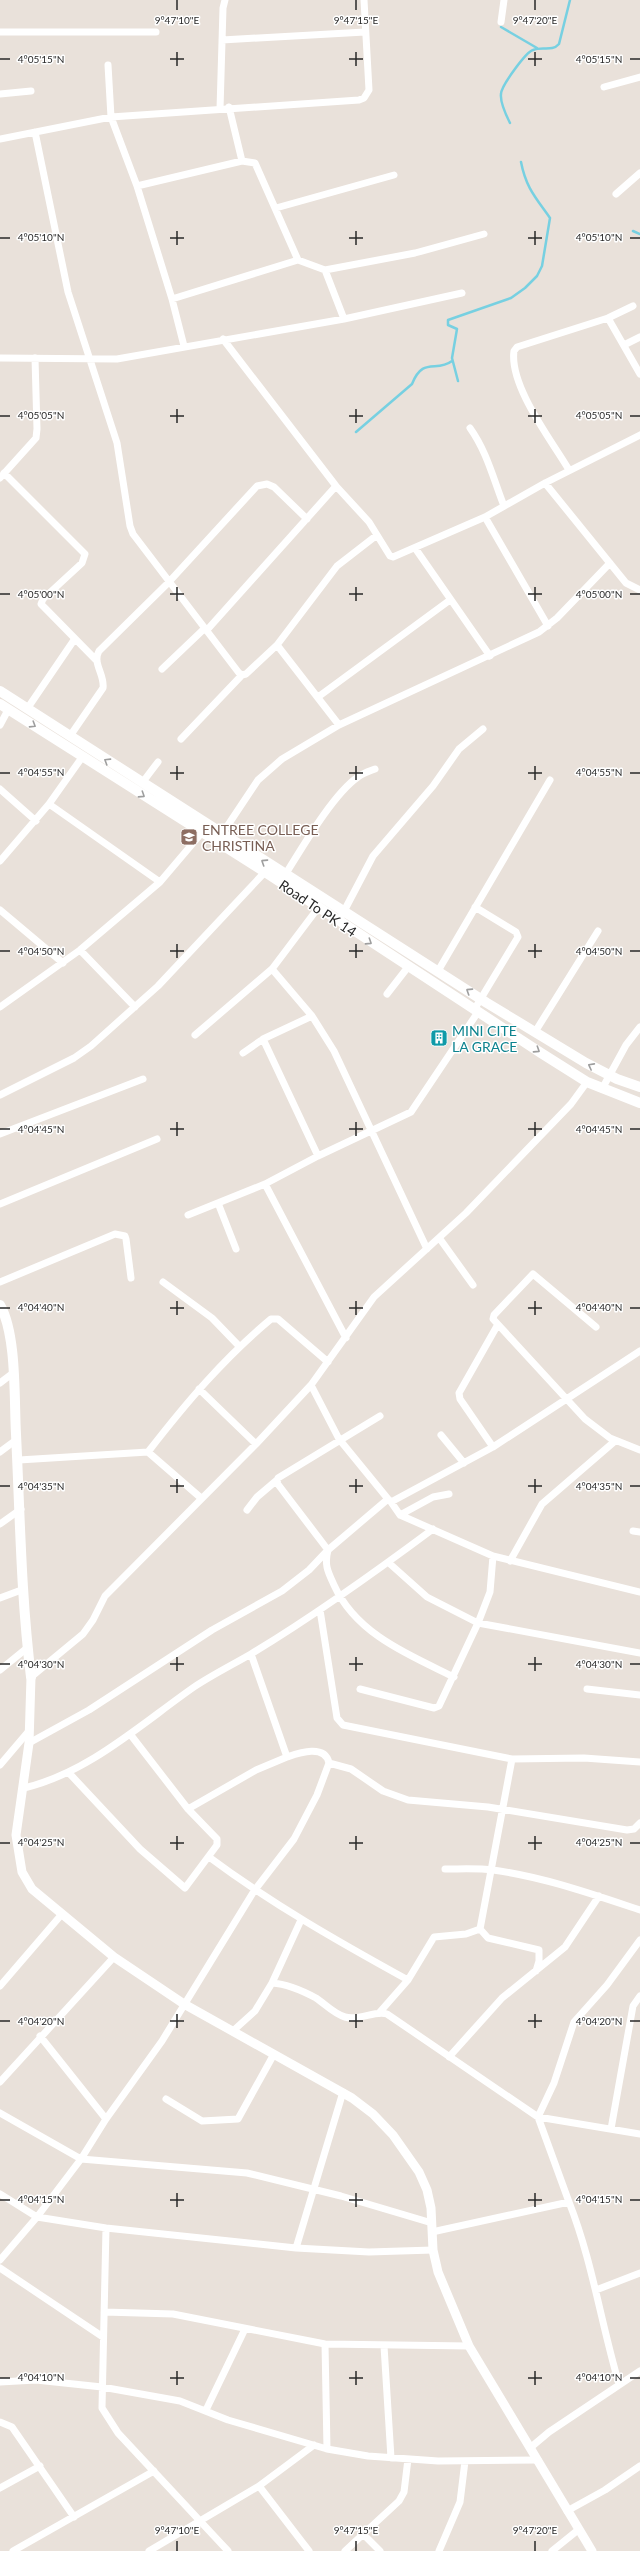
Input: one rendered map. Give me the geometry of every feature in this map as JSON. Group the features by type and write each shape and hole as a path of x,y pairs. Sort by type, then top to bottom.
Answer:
{"main road":[{"name":"Road To PK 14","path":"0,691 142,783 205,830 338,922 476,1011 587,1082 640,1103"},
{"name":"Road To PK 14","path":"4,707 205,830 222,834 535,1032 610,1076 640,1087"},
{"path":"1,1311 10,1334 16,1440 19,1460 27,1648 31,1677"}],"street":[{"path":"220,109 225,0"},
{"path":"0,135 111,116 220,109 229,107 359,100 364,98 369,90 364,0"},
{"path":"501,22 504,0"},
{"path":"0,32 156,32"},
{"path":"222,40 365,32"},
{"path":"108,65 111,116 137,186 172,299 184,346"},
{"path":"604,87 640,77"},
{"path":"0,94 31,91"},
{"path":"229,107 242,161"},
{"path":"0,139 111,116"},
{"path":"35,132 68,292 88,358 117,443 130,526 133,534 168,583 242,675"},
{"path":"137,186 242,161 255,163 259,168 298,260"},
{"path":"616,194 640,173"},
{"path":"276,208 394,175"},
{"path":"172,299 298,260 325,270 415,253 484,234"},
{"path":"325,270 344,319"},
{"path":"0,358 117,358 344,319 462,293"},
{"path":"569,470 527,400 516,373 514,351 517,347 608,318 633,306"},
{"path":"608,318 640,374"},
{"path":"624,345 640,337"},
{"path":"223,339 336,486 369,522 393,557 485,517 544,483 640,435"},
{"path":"35,358 38,429 36,438 2,476 85,554 82,563 43,599 41,604 74,640 96,661 104,682 103,688 70,736"},
{"path":"470,428 487,454 490,471 504,506"},
{"path":"544,483 626,583 640,590"},
{"path":"96,661 99,651 168,583 257,486 267,484 274,487 307,519"},
{"path":"162,669 206,629 336,486"},
{"path":"485,517 548,626"},
{"path":"181,739 242,675 277,645 337,566 377,535"},
{"path":"415,548 490,656"},
{"path":"222,834 258,780 282,759 339,725 490,656 548,626 610,563"},
{"path":"318,697 450,600"},
{"path":"27,709 74,640"},
{"path":"277,645 339,725"},
{"path":"0,725 4,707"},
{"path":"338,922 373,856 433,786 459,749 483,729"},
{"path":"0,861 50,804 83,756"},
{"path":"142,783 158,762"},
{"path":"285,875 312,833 346,788 359,776 375,769"},
{"path":"438,971 550,780"},
{"path":"0,789 36,821"},
{"path":"50,804 160,882"},
{"path":"0,1008 80,950 160,882 205,830"},
{"path":"0,1095 74,1058 135,1007 265,872"},
{"path":"188,1215 266,1184 318,1156 371,1132 410,1112 476,1011 481,999 518,937 516,932 475,907"},
{"path":"195,1035 272,969 318,908"},
{"path":"0,910 63,963"},
{"path":"535,1032 598,931"},
{"path":"80,950 135,1007"},
{"path":"387,994 408,967"},
{"path":"272,969 312,1016 334,1051 427,1249"},
{"path":"243,1053 263,1039 312,1016"},
{"path":"602,1089 626,1045 640,1027"},
{"path":"263,1039 318,1156"},
{"path":"0,1134 143,1079"},
{"path":"587,1082 571,1104 440,1239 374,1297 311,1385 256,1444 105,1596 93,1620 83,1634 31,1677 28,1732 29,1743 24,1788 16,1835 22,1872 32,1890 114,1957 184,2004 234,2030 343,2092 373,2114 393,2134 411,2160 427,2190 432,2223 433,2250 446,2297 469,2346 538,2460 578,2530 592,2551"},
{"path":"0,1204 157,1139"},
{"path":"266,1184 346,1338"},
{"path":"218,1203 236,1249"},
{"path":"0,1282 115,1234 121,1234 126,1239 131,1278"},
{"path":"440,1239 473,1285"},
{"path":"596,1327 532,1274 494,1315 493,1319 497,1326 585,1419 615,1441 640,1450"},
{"path":"163,1282 212,1318 239,1346"},
{"path":"148,1452 199,1389 239,1346 274,1318 328,1362"},
{"path":"493,1447 459,1393 497,1326"},
{"path":"29,1743 88,1710 212,1630 282,1591 309,1570 328,1550 390,1501 493,1447 565,1398 640,1351"},
{"path":"0,1383 13,1373"},
{"path":"311,1385 339,1439 400,1515 493,1556 640,1592"},
{"path":"199,1389 256,1444"},
{"path":"247,1510 257,1497 277,1480 339,1439 380,1416"},
{"path":"441,1435 464,1463"},
{"path":"0,1452 16,1440"},
{"path":"510,1561 542,1504 615,1441"},
{"path":"19,1460 148,1452 201,1498"},
{"path":"277,1480 328,1550 326,1568 339,1598 371,1632 454,1677"},
{"path":"400,1515 433,1497 449,1494"},
{"path":"0,1524 21,1509"},
{"path":"24,1788 50,1781 69,1773 130,1734 195,1687 251,1654 339,1598 433,1529"},
{"path":"360,1689 434,1708 439,1706 454,1677 490,1592 493,1556"},
{"path":"389,1562 427,1597 478,1623 640,1653"},
{"path":"0,1598 24,1589"},
{"path":"320,1610 339,1722 343,1725 512,1759 584,1758 640,1762"},
{"path":"0,1670 27,1648"},
{"path":"251,1654 287,1758"},
{"path":"587,1689 640,1695"},
{"path":"0,1765 28,1732"},
{"path":"69,1773 140,1849 183,1888 187,1886 217,1845 217,1839 188,1809 130,1734"},
{"path":"0,2260 38,2218 81,2159 106,2119 162,2041 254,1891 294,1839 317,1795 329,1764 326,1756 318,1752 302,1752 256,1770 188,1809"},
{"path":"480,1929 512,1759"},
{"path":"329,1764 351,1769 383,1791 397,1797 503,1810 628,1830 634,1829 640,1823"},
{"path":"209,1857 254,1891 301,1920 408,1980"},
{"path":"445,1869 492,1870 564,1885 640,1910"},
{"path":"449,2057 502,1998 565,1947 599,1896"},
{"path":"0,1986 62,1914"},
{"path":"234,2030 255,2012 272,1984 301,1920"},
{"path":"480,1929 488,1938 539,1950 539,1961 536,1970"},
{"path":"380,2013 408,1980 434,1937 466,1934 480,1929"},
{"path":"619,2384 606,2341 596,2290 580,2228 538,2117 554,2083 574,2022 607,1984 640,1940"},
{"path":"0,2082 40,2036 114,1957"},
{"path":"272,1984 288,1986 315,1998 343,2016 358,2019 380,2013 387,2014 538,2117 640,2134"},
{"path":"611,2129 633,2006 640,1996"},
{"path":"40,2036 106,2119"},
{"path":"166,2099 202,2121 238,2120 274,2054"},
{"path":"296,2248 343,2092"},
{"path":"0,2113 81,2159 247,2172 432,2223"},
{"path":"0,2194 38,2218 106,2228 296,2248 369,2252 433,2250"},
{"path":"432,2232 569,2202"},
{"path":"106,2228 101,2401 106,2415 118,2434 228,2551"},
{"path":"0,2268 103,2337"},
{"path":"596,2290 640,2273"},
{"path":"104,2312 173,2314 325,2344 469,2346"},
{"path":"206,2410 245,2329"},
{"path":"325,2344 327,2449"},
{"path":"384,2346 391,2458"},
{"path":"530,2448 619,2384 640,2371"},
{"path":"0,2382 36,2380 102,2387 180,2401 206,2410 228,2420 327,2449 408,2459 465,2461 538,2460"},
{"path":"0,2422 12,2427 74,2517"},
{"path":"149,2551 200,2522 258,2486 314,2445"},
{"path":"345,2551 399,2501 404,2492 408,2459"},
{"path":"439,2551 460,2502 465,2461"},
{"path":"0,2488 40,2466"},
{"path":"567,2511 605,2490 640,2466"},
{"path":"14,2551 154,2471"},
{"path":"258,2486 309,2551"},
{"path":"552,2551 578,2530"},
{"path":"363,2534 380,2551"}],"waterway":[{"path":"510,123 501,101 502,90 514,70 530,52 536,49 553,48 559,44 570,0"},
{"path":"501,27 537,48"},
{"path":"458,381 452,358 457,329 448,325 448,320 511,298 525,288 537,276 542,266 550,218 529,186 521,162"},
{"path":"633,231 640,234"},
{"path":"356,432 412,384 416,375 421,370 430,366 441,366 452,361"}],"place":[{"name":"ENTREE COLLEGE CHRISTINA","path":"189,837"},
{"name":"MINI CITE LA GRACE","path":"439,1038"}]}
